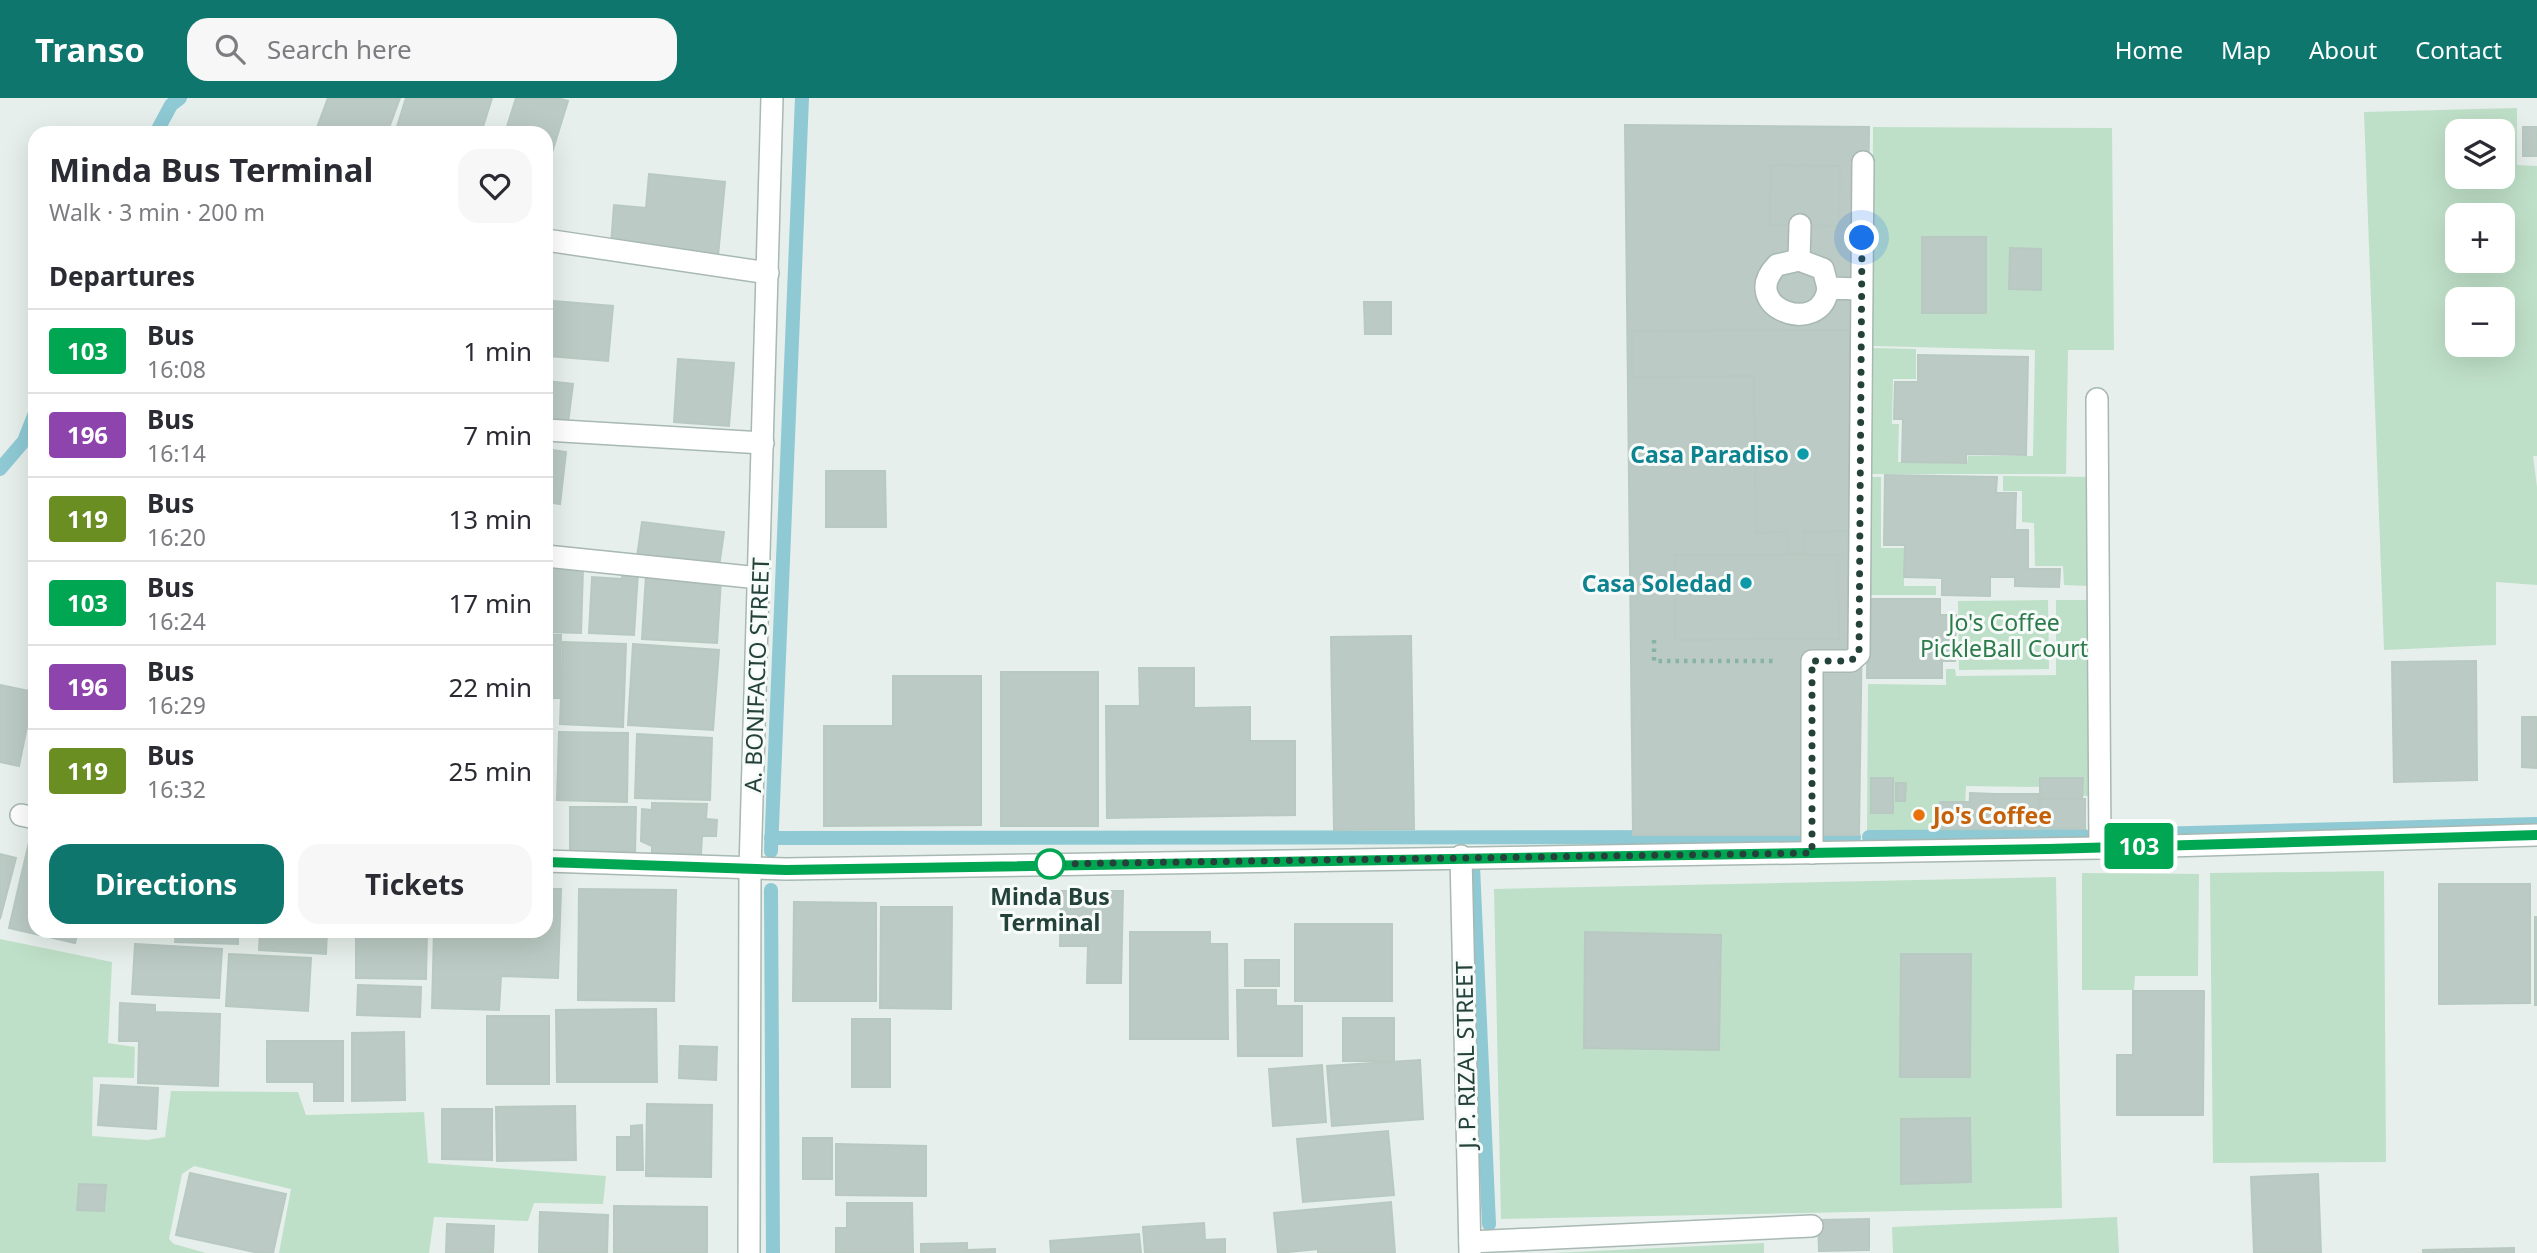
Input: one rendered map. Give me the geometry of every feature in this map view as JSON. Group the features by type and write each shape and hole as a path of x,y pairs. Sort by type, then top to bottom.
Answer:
{"street":[{"name":"A. BONIFACIO STREET","path":"749,1253 750,870 772,98"},
{"path":"1812,853 1812,661 1851,661 1859,653 1863,162"},
{"path":"1799,260 1800,225"},
{"path":"553,241 768,273"},
{"path":"1799,260 1823,270 1828,288 1820,306 1799,322 1773,304 1767,291 1767,279 1777,265 1799,260"},
{"path":"1828,288 1861,289"},
{"path":"2097,399 2100,848"},
{"path":"553,430 763,443"},
{"path":"553,556 759,578"},
{"path":"553,862 750,870 1461,856 2100,848 2537,835"},
{"name":"J. P. RIZAL STREET","path":"1461,856 1470,1247"},
{"path":"1470,1247 1812,1226"}],"path":[{"path":"1654,640 1654,661 1812,661"}],"green space":[{"path":"2517,108 2517,165 2537,166 2537,456 2533,456 2537,487 2537,585 2496,582 2496,645 2384,650 2364,112"},
{"path":"1873,127 2112,128 2114,350 2068,350 2066,474 1869,474 1871,348 1916,349 1916,379 1893,379 1892,424 1899,424 1898,462 1967,464 1968,456 2033,456 2035,350 1872,346"},
{"path":"2003,476 2091,477 2090,586 2064,585 2063,566 2035,566 2034,523 2022,522 2022,491 2003,491"},
{"path":"1869,477 1881,477 1881,548 1904,548 1904,586 1936,586 1936,595 1867,595"},
{"name":"Jo's Coffee PickleBall Court","path":"2048,600 2049,669 1959,670 1958,601"},
{"path":"2056,600 2087,600 2089,796 2043,795 2042,787 1966,786 1964,833 1867,833 1868,684 1946,685 1946,669 1955,669 1956,676 2056,675"},
{"path":"2384,871 2386,1162 2213,1163 2210,873"},
{"path":"2082,873 2199,874 2198,976 2135,976 2134,990 2082,990"},
{"path":"2056,877 2062,1208 1501,1219 1494,889"},
{"path":"0,939 112,962 108,1043 135,1047 134,1078 93,1077 92,1136 147,1140 165,1137 171,1091 298,1092 306,1115 424,1112 428,1163 606,1176 603,1204 534,1203 528,1221 434,1217 429,1253 279,1253 291,1189 194,1166 182,1174 169,1239 174,1244 206,1253 0,1253"},
{"path":"2117,1217 2119,1253 1893,1253 1892,1227"},
{"path":"1764,1243 1764,1253 1552,1253"}],"building":[{"path":"328,98 400,98 390,126 318,126"},
{"path":"406,98 492,98 483,126 397,126"},
{"path":"516,98 557,98 568,101 553,149 553,126 507,126"},
{"name":"Casa Soledad","path":"1625,125 1869,127 1859,835 1633,835"},
{"path":"2523,127 2537,127 2537,156 2523,156"},
{"path":"1771,165 1840,166 1839,226 1770,225"},
{"path":"649,174 725,182 718,256 611,245 614,205 646,208"},
{"path":"1922,237 1986,237 1986,313 1922,313"},
{"path":"2010,248 2041,249 2041,290 2009,289"},
{"path":"553,301 613,306 608,361 553,356"},
{"path":"1364,302 1391,302 1391,334 1365,334"},
{"name":"Casa Paradiso","path":"1850,330 1852,531 1804,532 1804,553 1788,553 1787,532 1756,533 1754,376 1632,377 1632,331"},
{"path":"1918,355 2028,357 2026,455 1966,454 1966,463 1902,462 1903,419 1894,419 1895,382 1918,382"},
{"path":"678,359 734,363 729,426 674,422"},
{"path":"553,382 573,384 567,431 553,430"},
{"path":"553,450 566,452 560,504 553,503"},
{"path":"826,471 885,471 886,527 826,527"},
{"path":"1885,475 1997,477 1996,493 2016,493 2015,530 2028,530 2028,569 2060,569 2059,587 2015,586 2015,577 1990,577 1990,596 1942,595 1942,578 1904,577 1905,545 1884,545"},
{"path":"642,522 724,532 719,567 637,557"},
{"path":"1675,555 1838,555 1839,639 1675,640"},
{"path":"553,567 583,568 581,633 553,632"},
{"path":"622,571 638,572 634,635 589,633 592,577 622,579"},
{"path":"646,575 721,580 717,643 642,639"},
{"path":"1868,599 1940,599 1940,615 1956,615 1955,661 1942,661 1942,678 1867,678"},
{"path":"553,635 561,635 560,698 553,698"},
{"path":"1411,636 1414,829 1334,830 1331,637"},
{"path":"563,642 626,644 623,727 560,724"},
{"path":"633,644 719,650 713,730 628,725"},
{"path":"2476,661 2477,780 2394,782 2392,662"},
{"path":"1139,668 1194,668 1194,708 1250,707 1250,741 1295,741 1295,815 1107,818 1106,706 1140,706"},
{"path":"1001,672 1098,672 1098,826 1001,826"},
{"path":"893,676 981,676 981,825 824,826 824,726 893,726"},
{"path":"0,685 28,691 28,722 19,766 0,762"},
{"path":"2522,717 2537,717 2537,768 2522,767"},
{"path":"559,732 628,733 627,802 557,800"},
{"path":"637,734 712,738 710,800 635,798"},
{"path":"1871,778 1893,778 1893,813 1871,813"},
{"path":"2040,778 2083,778 2082,799 2040,799"},
{"path":"1896,783 1906,783 1905,801 1896,801"},
{"path":"1970,793 1994,794 1994,829 1969,829"},
{"path":"1994,794 2038,794 2038,829 1994,829"},
{"path":"2040,799 2085,799 2085,829 2039,828"},
{"path":"1940,802 1970,802 1969,829 1940,829"},
{"path":"652,803 707,804 706,819 717,820 716,836 702,836 701,854 652,853 652,846 641,841 642,809 652,810"},
{"path":"570,807 636,807 635,855 570,855"},
{"path":"28,847 28,932 9,928"},
{"path":"0,854 16,858 0,919"},
{"path":"2439,884 2530,884 2530,1003 2439,1004"},
{"path":"553,889 561,889 558,978 501,976 499,1010 432,1008 434,938 553,938"},
{"path":"579,889 676,890 674,1001 578,1000"},
{"path":"1061,891 1123,891 1121,983 1087,983 1088,946 1060,946"},
{"path":"794,902 876,903 876,1001 793,1001"},
{"path":"881,907 952,907 951,1009 880,1008"},
{"path":"2537,917 2537,1005 2535,1005"},
{"path":"1295,924 1392,924 1392,1001 1295,1001"},
{"path":"1130,932 1210,932 1210,944 1227,944 1228,1039 1130,1039"},
{"path":"1585,932 1721,935 1719,1050 1584,1048"},
{"path":"53,938 76,938 75,943"},
{"path":"175,938 238,938 238,944 175,942"},
{"path":"260,938 327,938 326,954 259,950"},
{"path":"356,938 427,938 426,979 356,978"},
{"path":"135,944 222,949 219,998 132,994"},
{"path":"229,954 311,958 308,1011 226,1006"},
{"path":"1901,954 1971,954 1970,1077 1900,1077"},
{"path":"1245,960 1279,960 1279,986 1245,986"},
{"path":"358,985 421,987 420,1017 357,1015"},
{"path":"1237,990 1276,990 1276,1006 1302,1006 1302,1056 1238,1056"},
{"path":"2133,991 2204,991 2203,1115 2117,1115 2117,1055 2133,1055"},
{"path":"120,1003 155,1005 155,1012 220,1014 218,1086 138,1083 139,1041 119,1041"},
{"path":"656,1009 657,1082 557,1082 556,1010"},
{"path":"487,1016 549,1016 549,1084 487,1084"},
{"path":"1343,1018 1394,1018 1394,1061 1343,1061"},
{"path":"852,1019 890,1019 890,1087 852,1087"},
{"path":"404,1032 405,1100 352,1101 352,1033"},
{"path":"267,1041 343,1041 343,1101 314,1101 314,1082 267,1082"},
{"path":"680,1046 717,1047 716,1080 679,1078"},
{"path":"1420,1060 1423,1119 1332,1126 1327,1066"},
{"path":"1322,1065 1326,1122 1273,1126 1269,1069"},
{"path":"101,1085 158,1088 156,1129 98,1125"},
{"path":"647,1104 712,1105 711,1177 646,1176"},
{"path":"575,1106 576,1160 497,1161 496,1107"},
{"path":"442,1109 492,1109 492,1160 442,1159"},
{"path":"1970,1118 1971,1182 1901,1184 1901,1119"},
{"path":"642,1125 643,1170 617,1170 617,1137 631,1137 631,1126"},
{"path":"1388,1131 1394,1195 1303,1202 1297,1139"},
{"path":"803,1138 832,1138 832,1179 803,1179"},
{"path":"836,1144 926,1146 926,1196 836,1195"},
{"path":"190,1173 286,1194 273,1253 259,1253 176,1235"},
{"path":"2318,1174 2321,1253 2254,1253 2251,1177"},
{"path":"79,1184 106,1185 104,1211 77,1210"},
{"path":"1391,1202 1395,1253 1318,1253 1318,1249 1278,1253 1274,1213"},
{"path":"847,1203 912,1203 913,1253 836,1253 836,1228 847,1228"},
{"path":"614,1206 707,1207 707,1253 614,1253"},
{"path":"540,1212 608,1215 607,1253 539,1253"},
{"path":"1869,1219 1869,1250 1819,1251 1818,1220"},
{"path":"1204,1223 1205,1240 1225,1239 1225,1253 1145,1253 1143,1227"},
{"path":"447,1224 494,1226 493,1253 446,1253"},
{"path":"1139,1234 1141,1253 1051,1253 1050,1241"},
{"path":"967,1243 967,1250 995,1249 995,1253 921,1253 921,1244"},
{"path":"2514,1248 2514,1253 2423,1253 2423,1250"}],"waterway":[{"path":"160,126 171,105 180,98"},
{"path":"771,851 802,98"},
{"path":"0,469 24,441 28,431"},
{"path":"2113,835 2537,824"},
{"path":"1869,837 2084,836"},
{"path":"771,838 1854,837"},
{"path":"1473,866 1489,1224"},
{"path":"771,890 773,1253"}],"bus line":[{"name":"103","path":"553,862 786,870 1461,856 2048,849 2537,835"}],"place":[{"name":"Casa Paradiso","path":"1803,454"},
{"name":"Casa Soledad","path":"1746,583"},
{"name":"Jo's Coffee","path":"1919,815"},
{"name":"Minda Bus Terminal","path":"1050,864"}],"route":[{"path":"1050,864 1508,855 1812,853 1812,661 1854,661 1859,653 1862,238"}]}
